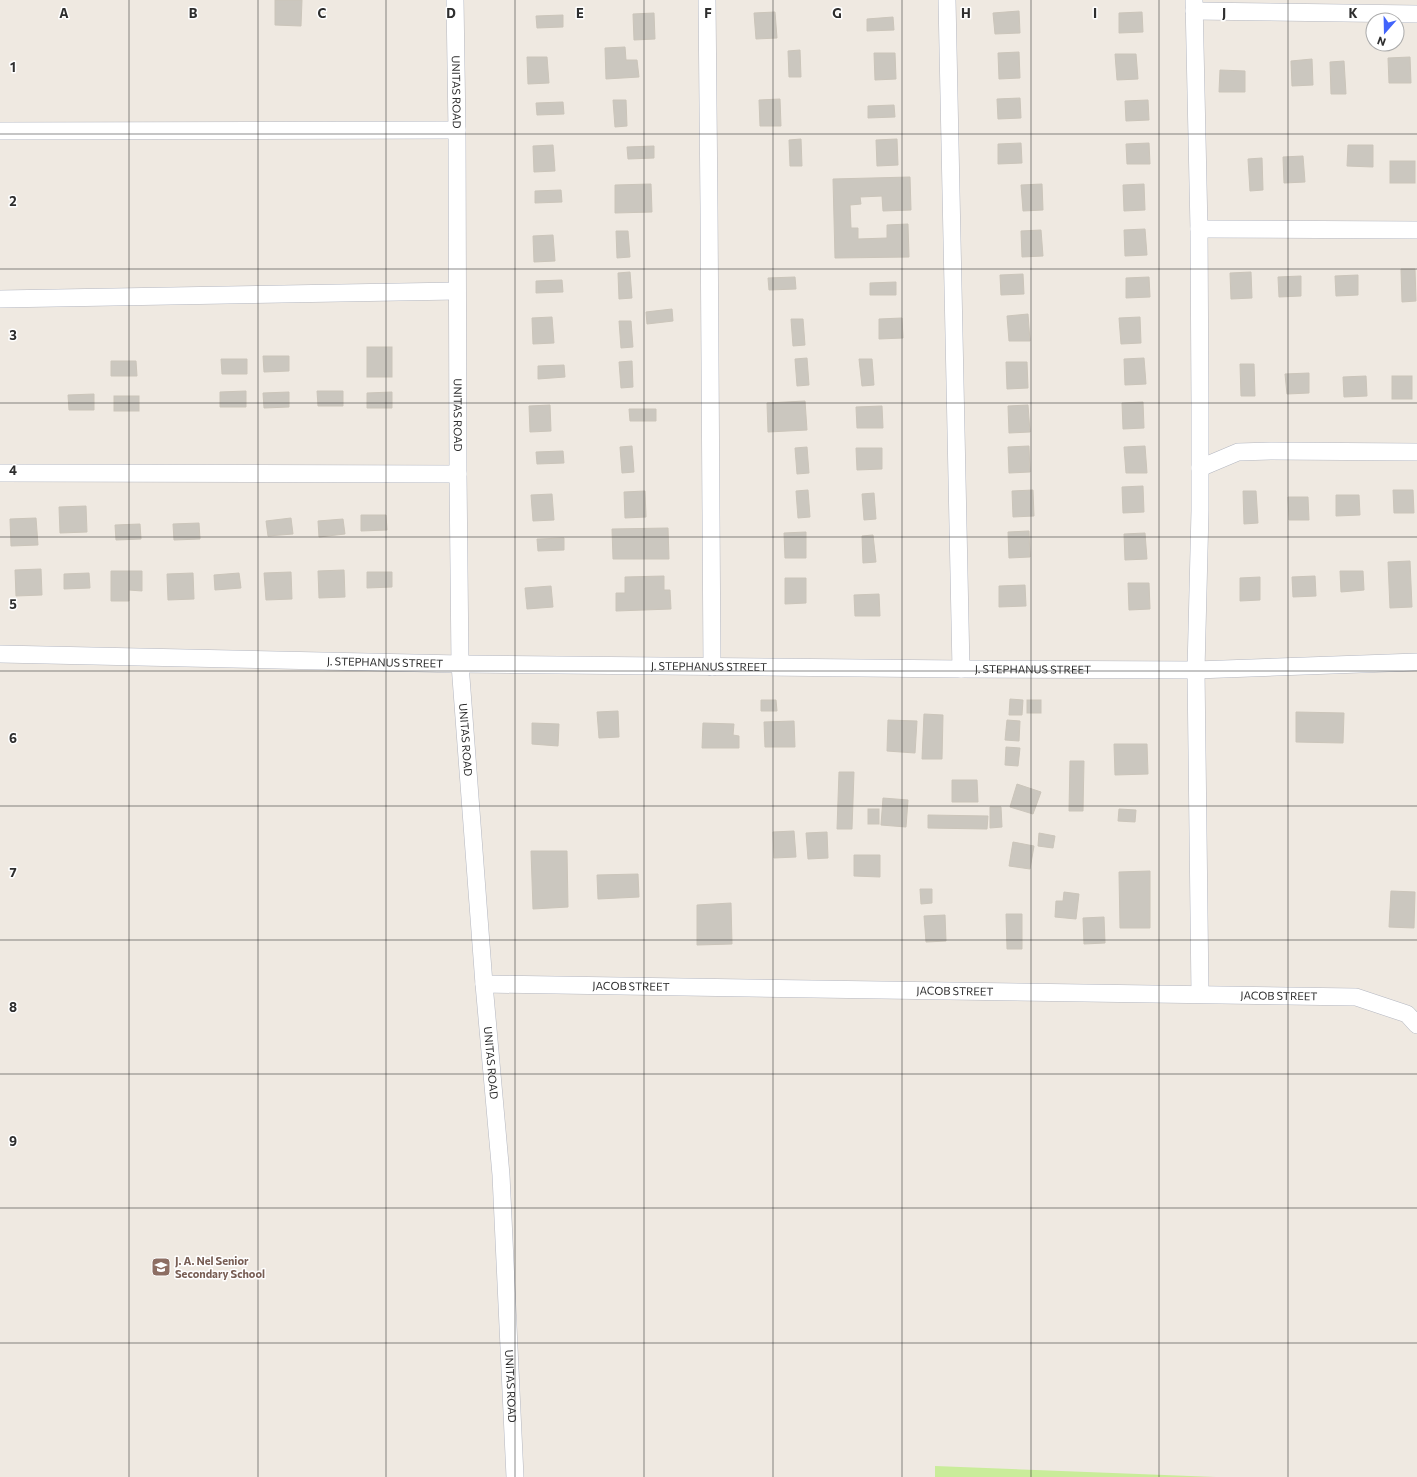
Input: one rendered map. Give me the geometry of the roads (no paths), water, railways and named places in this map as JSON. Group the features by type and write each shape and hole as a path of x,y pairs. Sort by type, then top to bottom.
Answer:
{"street":[{"name":"UNITAS ROAD","path":"455,0 460,664 484,984 501,1175 515,1477"},
{"path":"707,0 710,215 712,667"},
{"path":"947,0 961,669"},
{"path":"1200,994 1196,670 1200,468 1199,228 1194,6 1417,14"},
{"path":"0,131 457,130"},
{"path":"1199,228 1417,230"},
{"path":"0,299 457,291"},
{"path":"1200,468 1238,452 1417,452"},
{"path":"0,474 458,474"},
{"name":"J. STEPHANUS STREET","path":"0,654 460,664 961,669 1196,670 1417,662"},
{"name":"JACOB STREET","path":"484,984 1356,997 1407,1014 1417,1025"}],"place":[{"name":"J. A. Nel Senior Secondary School","path":"161,1267"}]}
